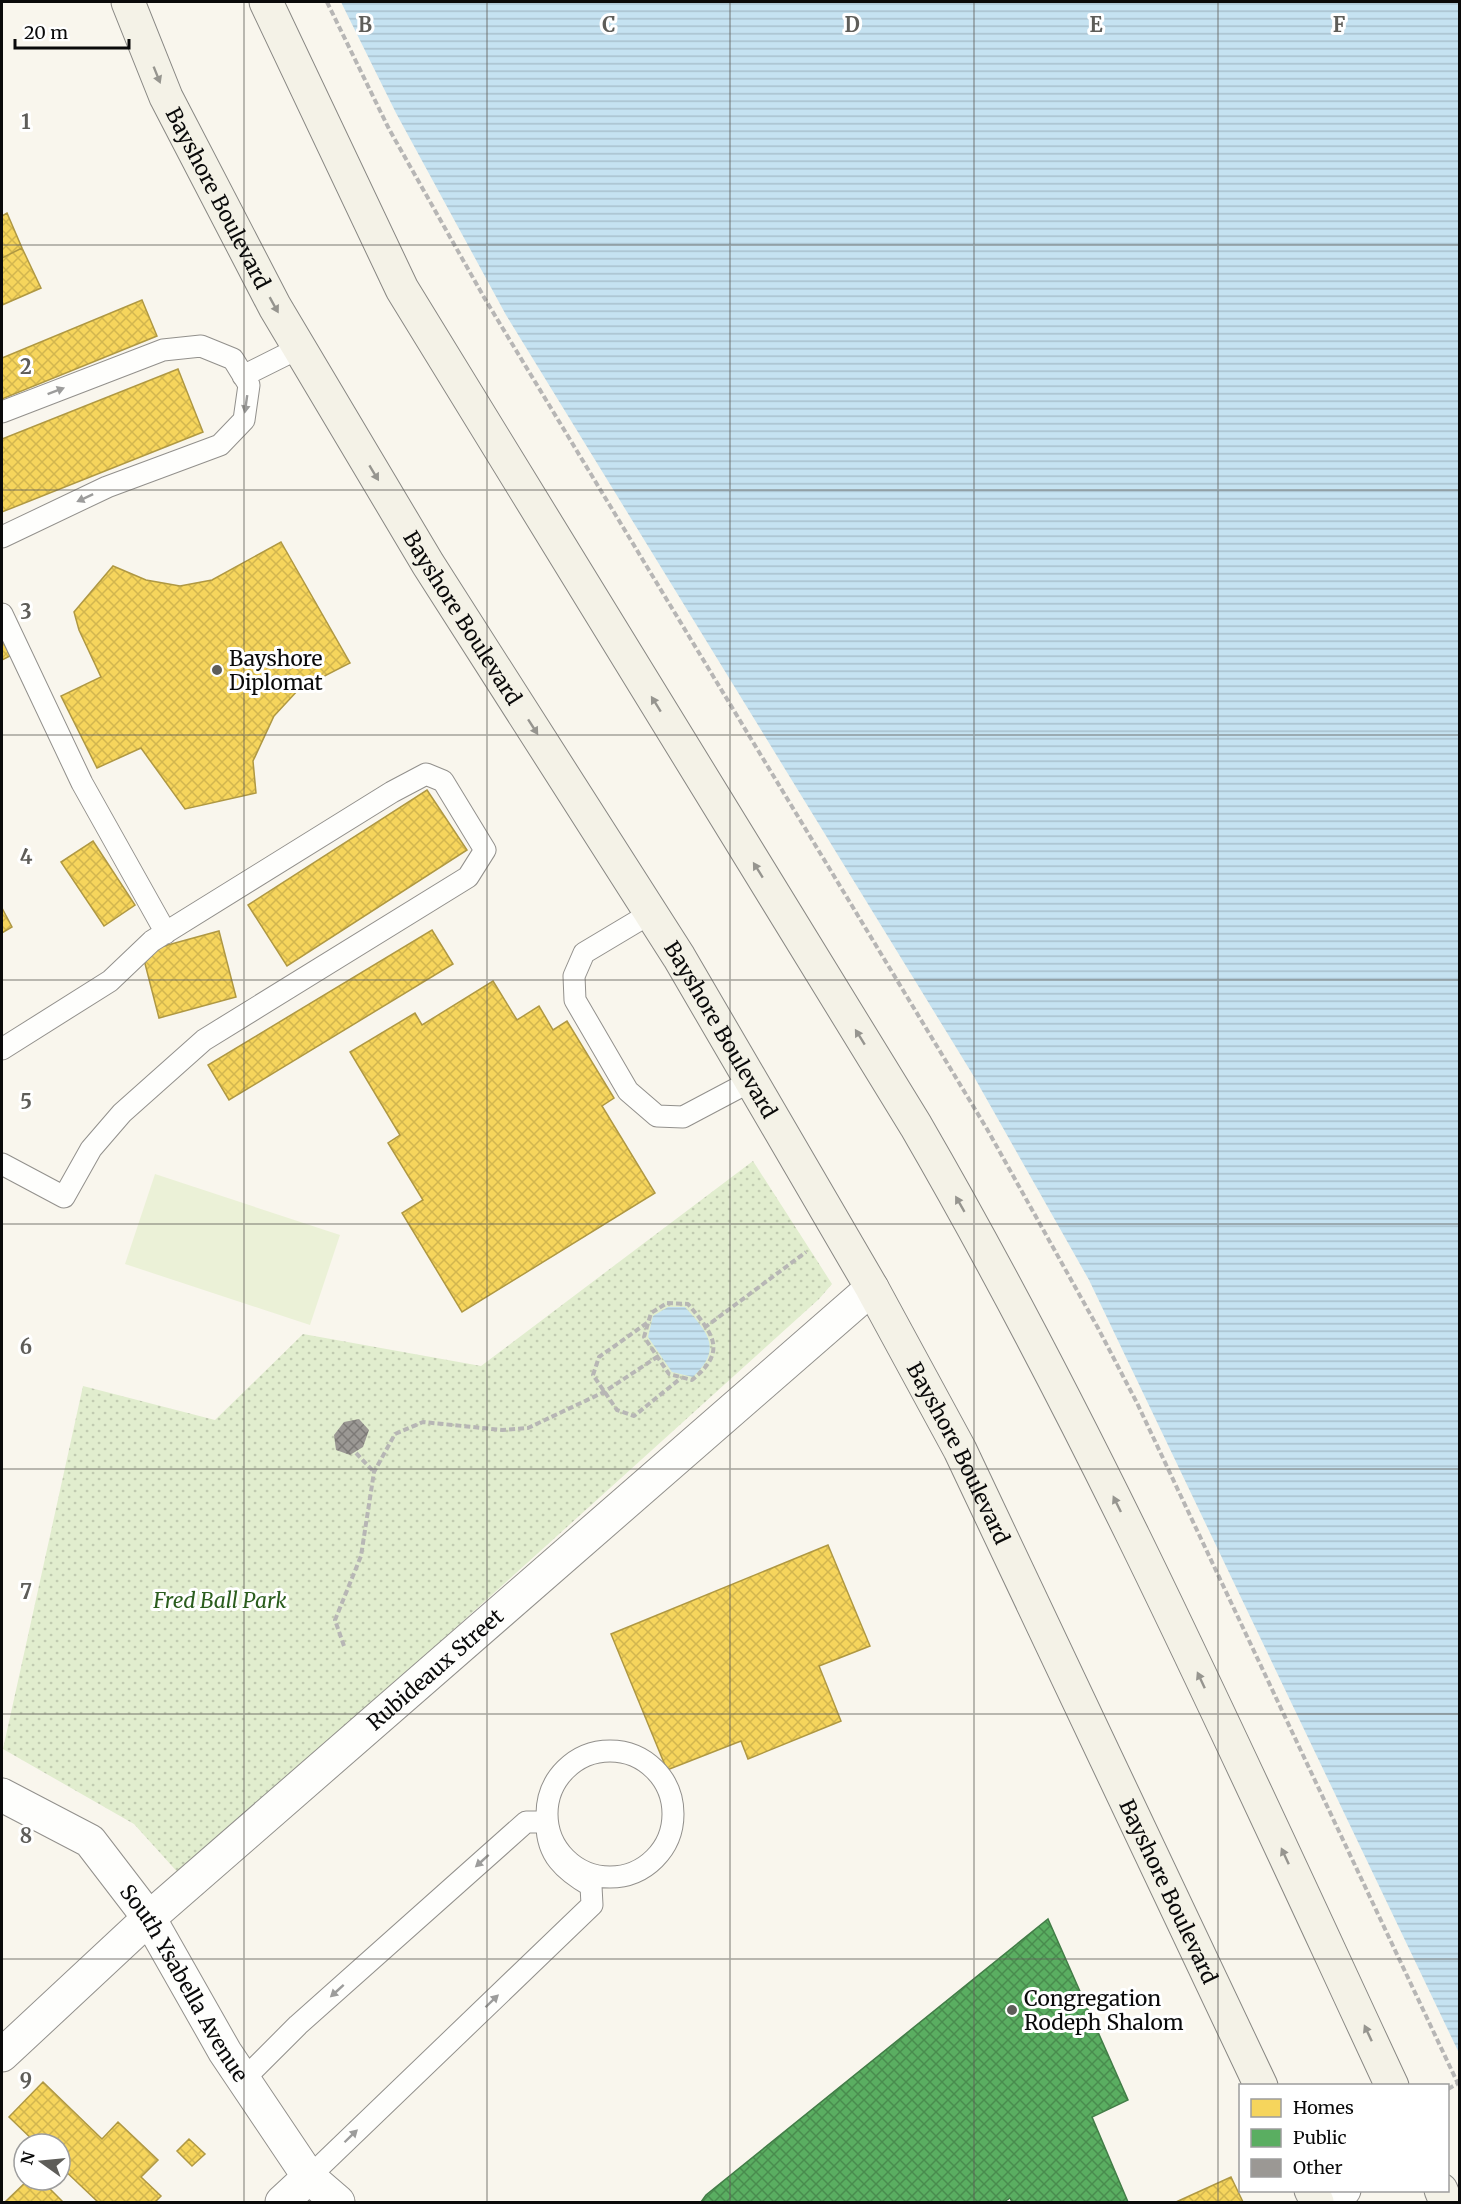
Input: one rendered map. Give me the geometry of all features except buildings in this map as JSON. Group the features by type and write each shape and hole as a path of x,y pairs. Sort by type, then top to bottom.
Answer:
{"main road":[{"name":"Bayshore Boulevard","path":"128,2 166,97 275,307 428,564 651,913 872,1288 960,1450 1261,2084"},
{"path":"266,2 402,289 909,1116 990,1254 1139,1549 1392,2084"}],"street":[{"name":"Rubideaux Street","path":"2,2055 148,1918 872,1288"},
{"name":"South Ysabella Avenue","path":"2,1795 90,1841 148,1918 225,2052 309,2177 338,2202"},
{"path":"282,2202 309,2177"}],"lane":[{"path":"2,412 163,350 201,346 233,359 249,385 244,420 220,445 107,487 2,537"},
{"path":"243,376 299,348"},
{"path":"2,614 82,783 166,933"},
{"path":"2,1049 110,981 152,941 392,792 426,774 443,781 485,850 468,877 204,1040 122,1113 91,1149 64,1197 2,1164"},
{"path":"651,913 584,953 574,976 575,1000 628,1091 657,1116 683,1117 751,1081"},
{"path":"309,2177 592,1905 591,1886 568,1872 548,1845 547,1822 548,1802 555,1781 569,1765 587,1754 608,1750 628,1753 646,1762 662,1777 670,1795 673,1816 669,1836 659,1854 644,1868 625,1875 604,1877 583,1871 566,1860 554,1843 547,1822"},
{"path":"243,2080 298,2025 526,1822 547,1822"}],"path":[{"path":"327,2 389,129 485,299 987,1129 1093,1318 1137,1402 1458,2086"},
{"path":"705,1327 806,1252"},
{"path":"667,1304 688,1304 705,1327 714,1345 709,1366 692,1380 669,1374 644,1337 651,1313 667,1304"},
{"path":"647,1323 599,1357 593,1375 617,1410 634,1416 681,1378"},
{"path":"344,1646 335,1620 362,1556 374,1472 395,1434 409,1426 423,1422 502,1430 528,1428 604,1392 657,1356"},
{"path":"356,1453 374,1472"}],"green space":[{"name":"Fred Ball Park","path":"753,1161 832,1284 819,1299 181,1876 134,1824 3,1749 83,1386 215,1420 303,1334 481,1366"},
{"path":"155,1174 340,1235 310,1325 125,1264"}],"water":[{"path":"341,2 1459,2 1459,2053 1089,1280 973,1075 506,315 396,113"},
{"path":"668,1307 685,1307 706,1333 709,1341 708,1357 693,1377 672,1372 648,1337 653,1316"}],"place":[{"name":"Bayshore Diplomat","path":"217,670"},
{"name":"Congregation Rodeph Shalom","path":"1012,2010"}]}
